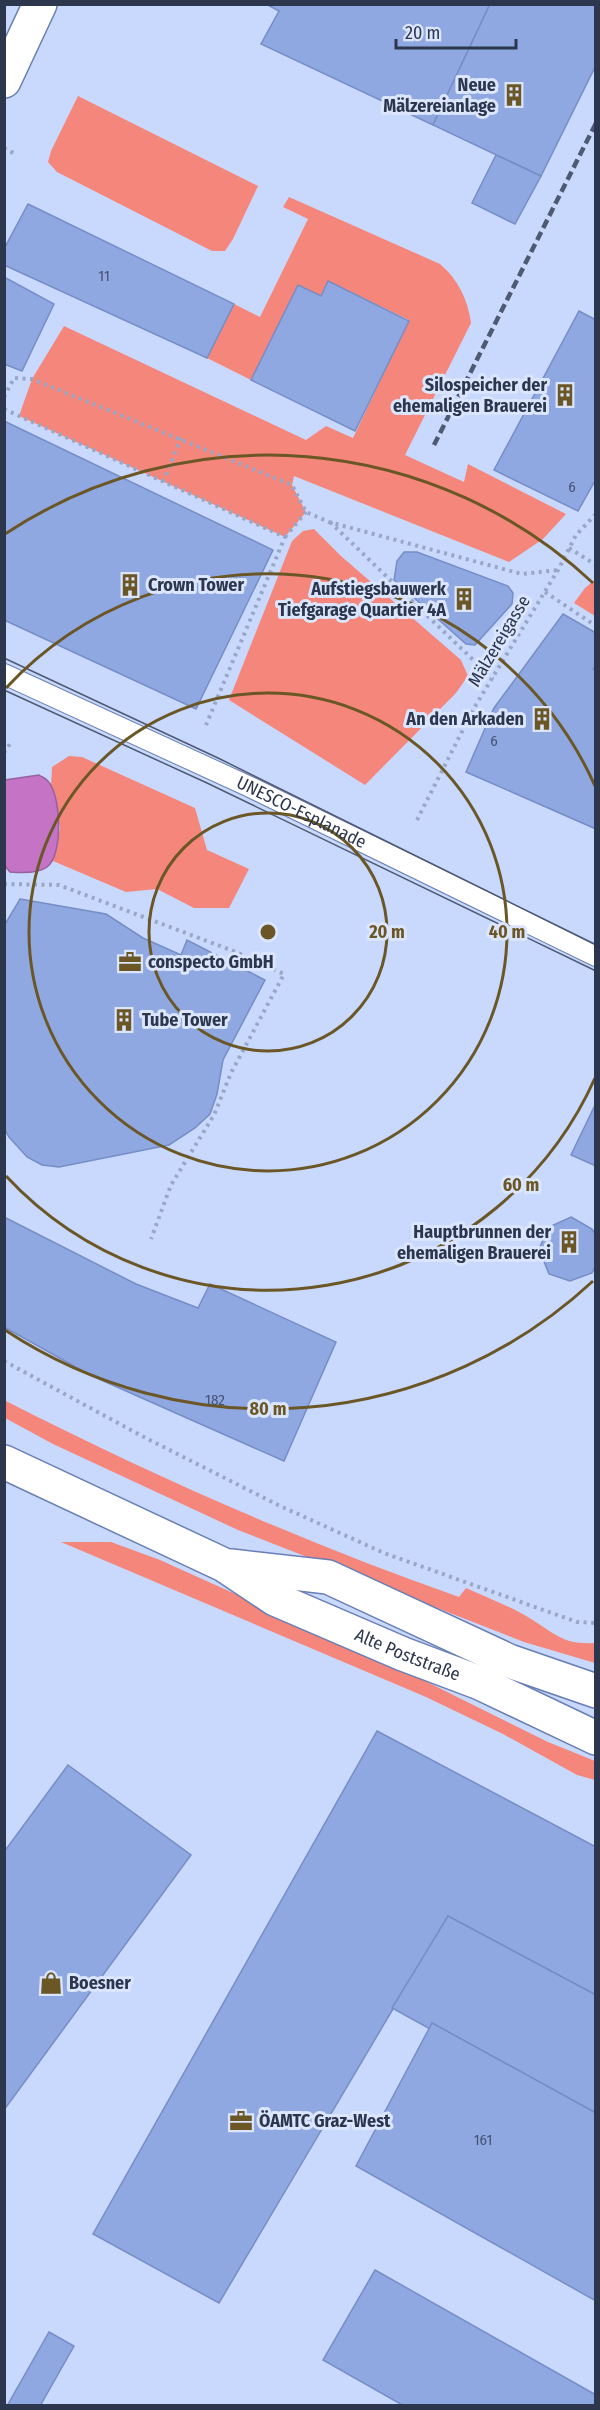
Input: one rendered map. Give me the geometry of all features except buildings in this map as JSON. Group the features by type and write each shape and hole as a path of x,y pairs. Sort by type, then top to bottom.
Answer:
{"main road":[{"path":"4,81 40,4"},
{"name":"Alte Poststraße","path":"4,1462 224,1565 275,1599 403,1654 480,1683 596,1738"},
{"name":"Alte Poststraße","path":"224,1565 328,1577 509,1661 596,1691"}],"lane":[{"name":"UNESCO-Esplanade","path":"4,674 250,787 596,956"}],"path":[{"path":"4,148 15,154"},
{"path":"4,397 14,378 32,379 182,438 292,485 306,512 329,522 522,574 558,570"},
{"path":"4,409 285,537"},
{"path":"163,482 182,438"},
{"path":"206,725 285,537 306,512"},
{"name":"Mälzereigasse","path":"417,820 474,708 558,570 576,535 596,514"},
{"path":"329,522 493,679"},
{"path":"569,548 596,564"},
{"path":"544,592 596,626"},
{"path":"4,753 12,741"},
{"path":"4,884 59,885 236,952 284,974 231,1073 214,1115 171,1185 151,1239"},
{"path":"4,1361 278,1506 384,1554 577,1622 596,1623"}],"shaded area":[{"path":"78,96 258,186 225,251 212,251 57,172 48,162 51,151"},
{"path":"289,197 440,264 457,283 465,298 471,323 405,455 464,482 468,464 566,514 543,539 509,562 294,476 292,485 306,512 285,537 19,416 32,379 64,326 306,440 326,426 353,438 409,320 328,281 321,296 298,285 251,380 207,358 234,304 260,317 308,219 283,207"},
{"path":"314,529 341,556 461,660 468,676 456,693 365,785 229,700 292,541 303,531"},
{"path":"595,580 595,616 574,603 585,588"},
{"path":"69,756 82,757 195,808 207,850 249,869 229,908 194,908 157,889 126,892 53,861 60,828 51,787 52,767"},
{"path":"39,775 47,780 56,798 59,825 56,851 47,867 39,871 10,872 5,866 5,780"},
{"path":"4,1400 171,1481 343,1554 459,1597 466,1588 523,1614 567,1640 595,1643 595,1663 524,1642 238,1530 53,1444 5,1418"},
{"path":"61,1542 111,1542 160,1560 397,1667 548,1742 595,1761 595,1780 577,1775 503,1734 426,1697"}],"tram line":[{"path":"4,658 218,758 596,945"},
{"path":"4,690 207,783 596,971"}],"railway":[{"path":"434,445 596,123"}],"place":[{"name":"Neue Mälzereianlage","path":"514,95"},
{"name":"Silospeicher der ehemaligen Brauerei","path":"565,395"},
{"name":"Crown Tower","path":"130,585"},
{"name":"Aufstiegsbauwerk Tiefgarage Quartier 4A","path":"464,599"},
{"name":"An den Arkaden","path":"542,719"},
{"name":"conspecto GmbH","path":"130,962"},
{"name":"Tube Tower","path":"124,1020"},
{"name":"Hauptbrunnen der ehemaligen Brauerei","path":"569,1242"},
{"name":"Boesner","path":"51,1983"},
{"name":"ÖAMTC Graz-West","path":"241,2121"}]}
